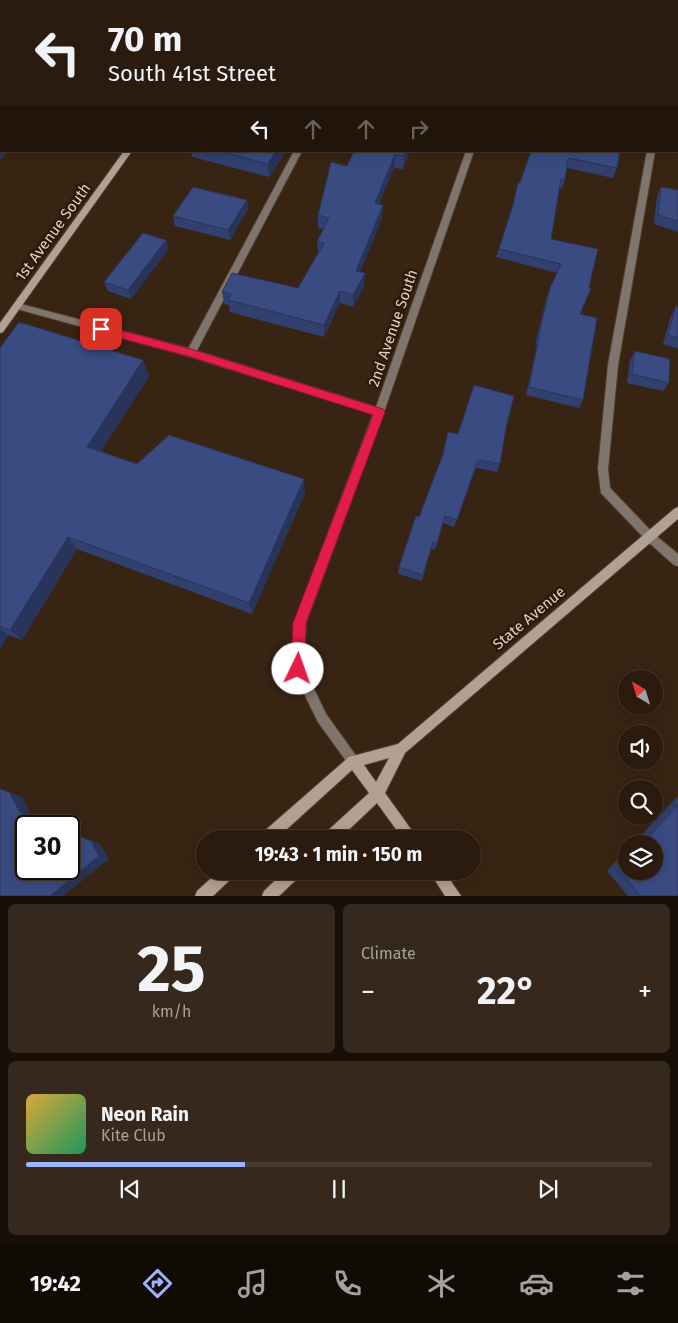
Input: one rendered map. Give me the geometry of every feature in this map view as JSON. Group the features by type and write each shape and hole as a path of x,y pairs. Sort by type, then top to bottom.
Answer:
{"main road":[{"name":"1st Avenue South","path":"0,330 127,152"},
{"name":"State Avenue","path":"339,830 377,794 401,749 678,512"},
{"name":"State Avenue","path":"276,830 353,761 401,749"},
{"path":"353,761 404,830"},
{"path":"202,896 220,880"},
{"path":"269,896 286,880"},
{"path":"442,880 454,896"}],"street":[{"path":"191,353 297,152"},
{"name":"2nd Avenue South","path":"353,761 322,718 298,669 300,623 379,412 470,152"},
{"path":"651,152 613,365 603,469 605,490 650,537 678,561"},
{"path":"17,306 191,353 379,412"}],"building":[{"path":"224,152 275,152 268,164"},
{"path":"354,152 406,152 404,156 395,154 375,203 383,205 356,271 365,273 353,295 340,291 324,325 228,300 231,294 222,292 232,273 298,288 324,243 317,242 329,218 318,215 331,162 347,166"},
{"path":"531,152 620,152 617,168 568,158 565,179 561,179 551,239 598,249 589,287 591,288 580,314 597,318 583,400 529,387 538,337 550,288 561,264 499,249 518,183 520,183"},
{"path":"193,187 247,200 228,230 173,216"},
{"path":"661,187 678,190 678,221 658,215"},
{"path":"143,233 166,240 128,290 104,282"},
{"path":"676,306 678,307 678,338 668,335"},
{"path":"19,322 143,360 87,447 137,464 169,435 304,479 249,603 68,537 10,630 0,626 0,348"},
{"path":"635,351 670,359 669,383 632,374"},
{"path":"474,385 514,396 500,464 478,460 457,520 445,516 437,543 433,542 423,575 399,567 416,516 419,517 443,454 448,432 458,434"},
{"path":"0,789 9,792 20,812 27,815 15,815 15,880 70,880 50,896 0,896"},
{"path":"678,805 678,896 641,896 627,880 663,880 663,835 650,835 660,825 663,825 663,821"},
{"path":"80,836 91,841 99,856 80,872"}],"route":[{"path":"101,329 191,353 379,412 300,623 298,669"}]}
